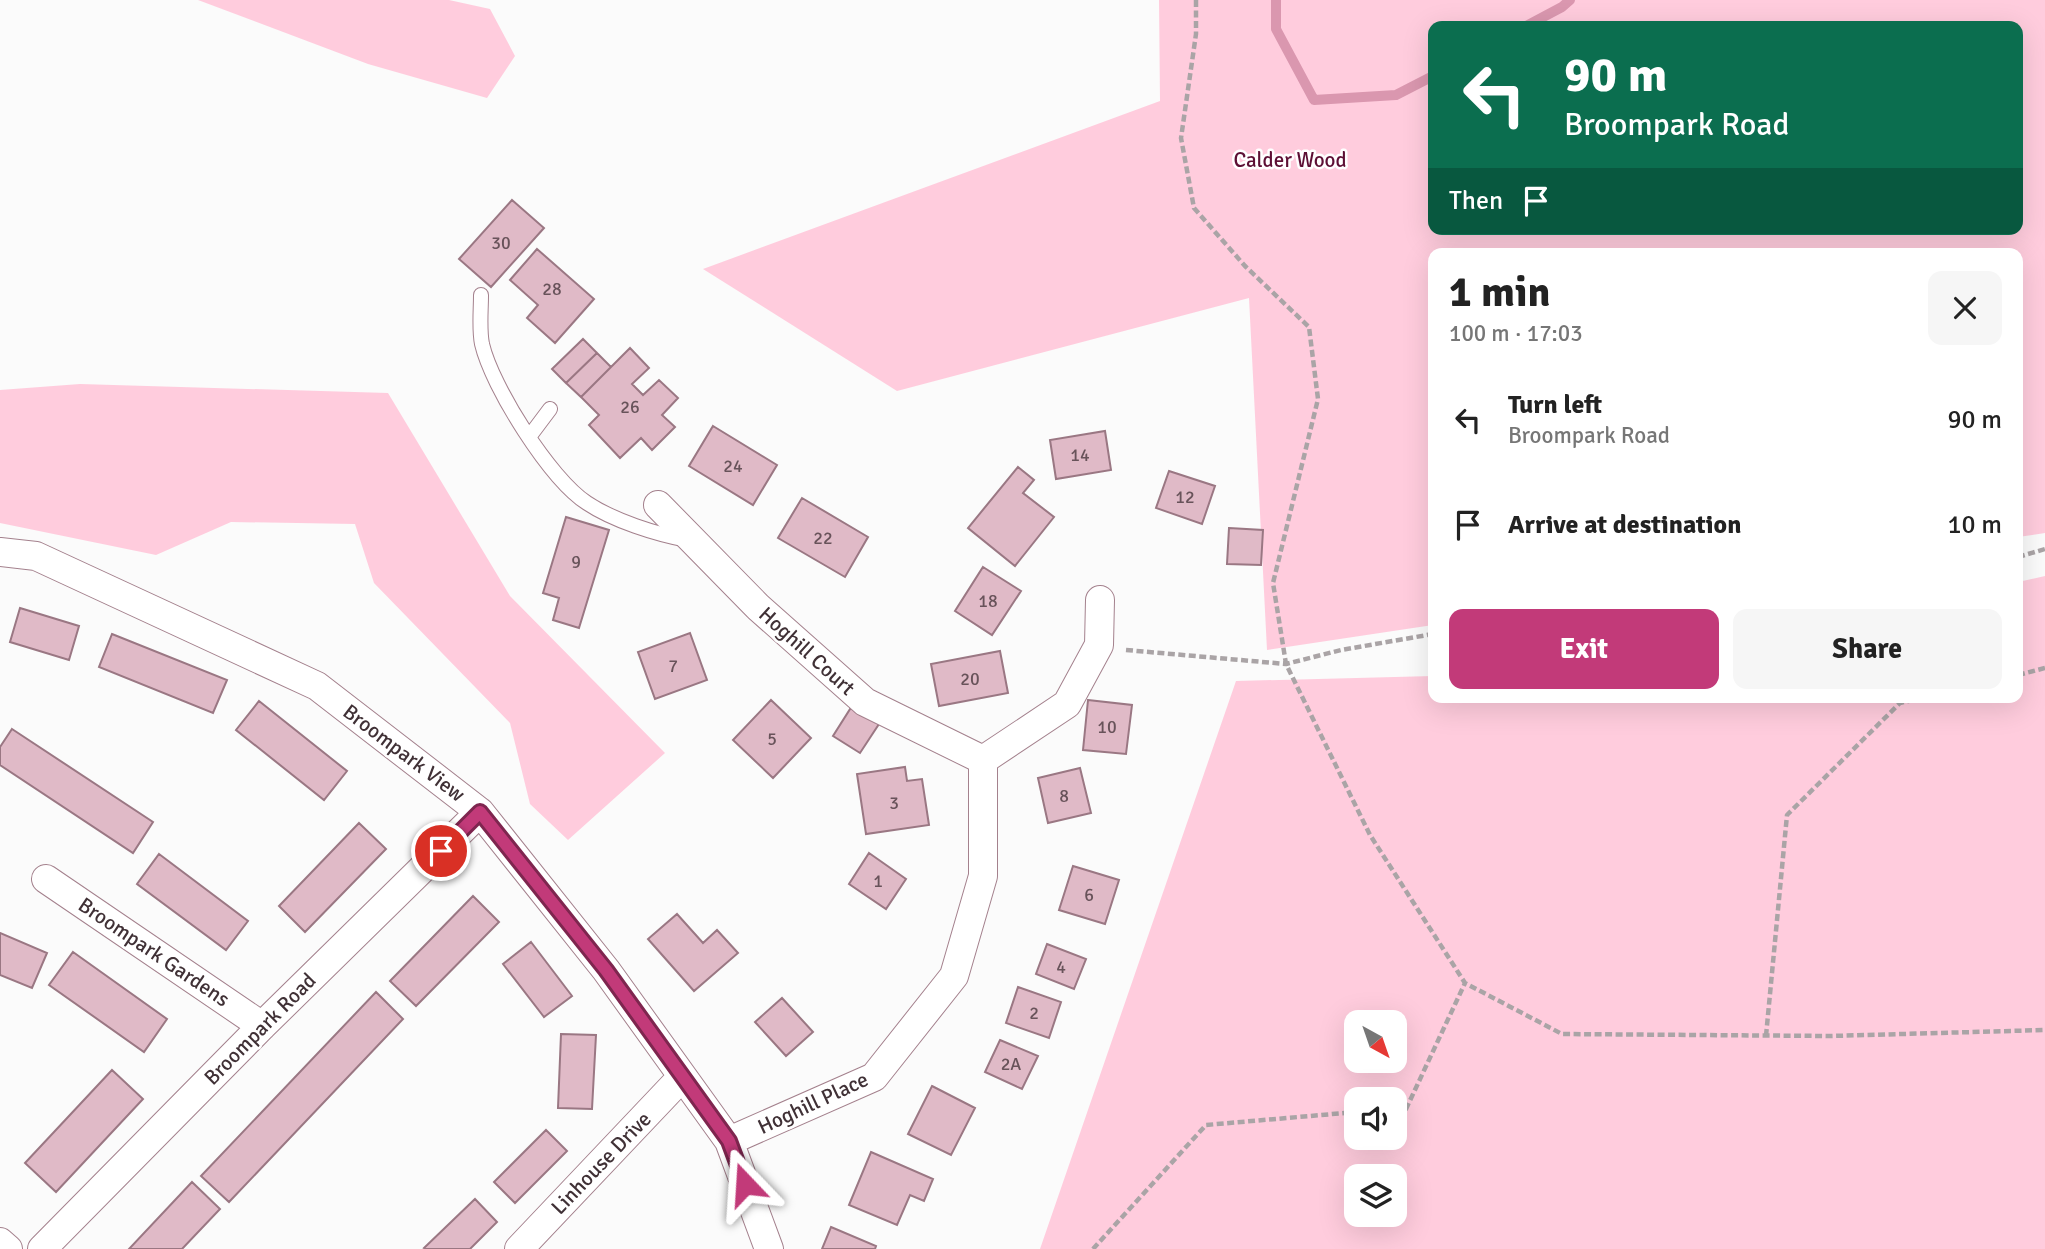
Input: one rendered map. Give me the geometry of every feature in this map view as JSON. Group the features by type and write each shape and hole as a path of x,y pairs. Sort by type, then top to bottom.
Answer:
{"street":[{"name":"Hoghill Court","path":"658,505 758,607 864,702 983,760"},
{"name":"Broompark View","path":"0,552 36,556 317,686 480,812 606,970 729,1141 768,1249"},
{"path":"983,760 1067,704 1099,645 1100,600"},
{"name":"Hoghill Place","path":"729,1141 874,1077 954,976 983,876 983,760"},
{"name":"Broompark Road","path":"42,1249 262,1026 480,812"},
{"name":"Broompark Gardens","path":"46,879 262,1026"},
{"name":"Linhouse Drive","path":"519,1249 682,1077"},
{"path":"0,1242 8,1249"}],"lane":[{"path":"481,295 482,344 504,398 561,479 587,503 660,535 692,540"},
{"path":"529,437 550,409"}],"path":[{"path":"1196,0 1196,34 1181,138 1194,208 1245,266 1309,327 1318,399 1273,583 1286,664 1370,835 1465,984 1562,1034 1831,1036 2045,1030"},
{"path":"2023,556 2045,550"},
{"path":"1099,645 1141,653 1286,664 1341,650 1428,635"},
{"path":"2023,674 2045,668"},
{"path":"1766,1036 1787,815 1904,703"},
{"path":"1407,1106 1465,984"},
{"path":"1093,1249 1206,1125 1344,1113"}],"green space":[{"path":"198,0 449,0 490,9 515,56 487,98 368,64"},
{"name":"Calder Wood","path":"1159,0 2045,0 2045,533 2023,536 2023,248 1428,248 1428,626 1267,650 1249,298 897,391 703,269 1160,101"},
{"path":"80,384 388,393 510,596 665,753 568,840 530,804 510,723 374,583 355,524 231,522 156,555 0,523 0,390"},
{"path":"2045,576 2045,1249 1040,1249 1236,681 1428,676 1428,703 2023,703 2023,581"}],"building":[{"path":"512,200 544,228 491,287 459,259"},
{"path":"537,249 594,299 555,343 527,318 538,305 510,280"},
{"path":"583,339 597,353 566,383 552,369"},
{"path":"630,348 649,368 632,384 643,395 659,380 678,398 662,415 675,427 652,450 641,438 620,458 589,425 599,415 581,397"},
{"path":"597,353 611,367 581,397 566,383"},
{"path":"713,426 777,465 753,505 689,466"},
{"path":"1105,431 1111,470 1056,479 1050,440"},
{"path":"1018,467 1034,480 1023,493 1054,517 1015,566 968,528"},
{"path":"1169,471 1215,486 1202,524 1156,508"},
{"path":"802,498 868,537 845,577 778,538"},
{"path":"566,517 609,530 579,628 553,620 559,598 543,593"},
{"path":"1229,528 1263,530 1261,565 1227,564"},
{"path":"983,567 1021,591 992,635 955,611"},
{"path":"20,608 79,626 69,660 10,642"},
{"path":"690,633 707,680 655,699 638,652"},
{"path":"112,634 227,680 213,713 99,667"},
{"path":"1000,651 1008,693 939,706 931,664"},
{"path":"771,700 811,738 773,778 733,740"},
{"path":"1088,700 1132,705 1126,754 1083,750"},
{"path":"259,701 347,771 324,800 236,730"},
{"path":"852,706 879,724 860,753 833,736"},
{"path":"12,729 153,822 133,853 0,765 0,747"},
{"path":"905,767 907,781 922,779 929,825 866,834 857,774"},
{"path":"1080,768 1091,813 1048,823 1038,778"},
{"path":"359,823 386,849 305,932 279,906"},
{"path":"869,853 906,879 886,909 849,884"},
{"path":"159,854 248,921 226,950 137,884"},
{"path":"1073,866 1119,880 1105,924 1059,910"},
{"path":"473,896 499,922 416,1006 390,981"},
{"path":"677,914 703,943 717,930 738,953 694,991 648,939"},
{"path":"0,933 47,953 32,988 0,975"},
{"path":"531,942 572,996 544,1017 503,964"},
{"path":"1047,944 1086,959 1074,989 1036,974"},
{"path":"73,952 167,1019 144,1052 49,985"},
{"path":"1018,987 1061,1002 1049,1038 1006,1023"},
{"path":"376,992 403,1019 229,1202 201,1176"},
{"path":"782,998 813,1032 786,1056 755,1022"},
{"path":"561,1034 596,1035 592,1109 558,1108"},
{"path":"1000,1040 1038,1056 1022,1089 985,1072"},
{"path":"112,1070 143,1099 56,1192 25,1163"},
{"path":"932,1086 975,1108 951,1155 908,1134"},
{"path":"546,1130 567,1151 515,1203 494,1182"},
{"path":"871,1152 933,1179 924,1201 910,1195 897,1225 849,1205"},
{"path":"192,1182 220,1209 182,1249 129,1249"},
{"path":"475,1199 497,1222 470,1249 424,1248"},
{"path":"831,1227 876,1246 875,1249 822,1249"}],"waterway":[{"path":"1276,0 1276,29 1314,100 1396,95 1428,79"},
{"path":"1535,21 1570,0"}],"route":[{"path":"441,851 480,812 606,970 729,1141 745,1184"}]}
